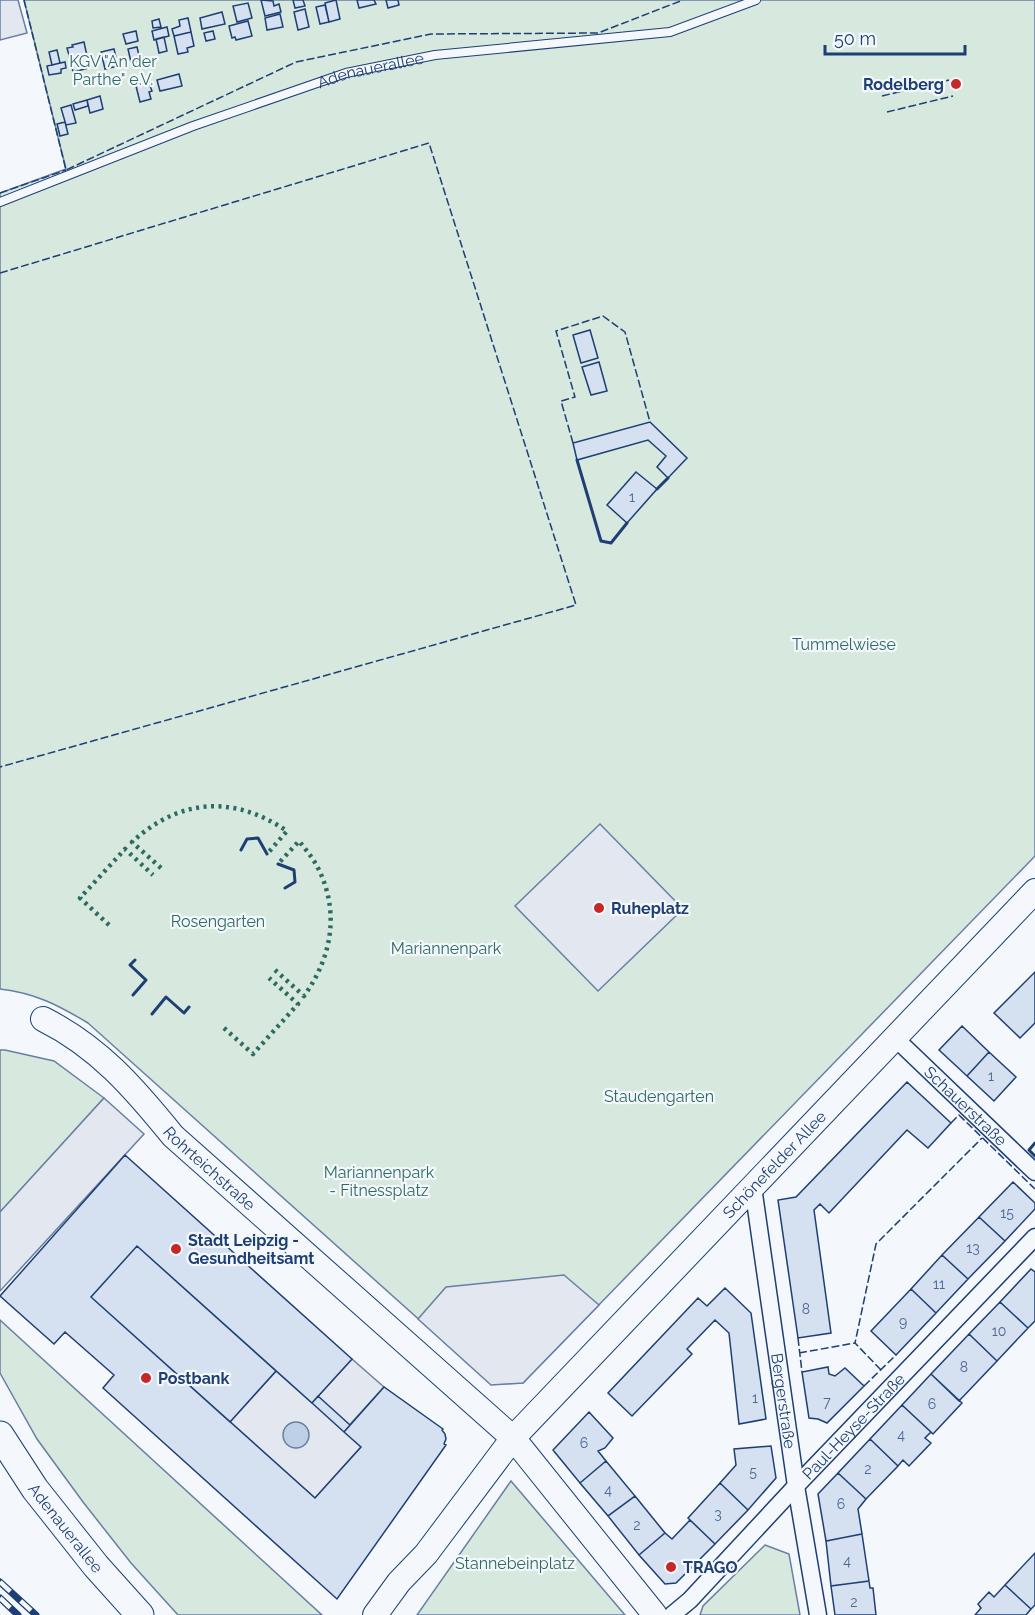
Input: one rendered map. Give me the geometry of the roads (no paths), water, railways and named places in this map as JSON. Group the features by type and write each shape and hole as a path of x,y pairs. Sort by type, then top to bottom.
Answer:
{"main road":[{"name":"Schönefelder Allee","path":"513,1438 1035,891"},
{"name":"Rohrteichstraße","path":"43,1019 63,1029 97,1053 137,1091 173,1136 513,1438"},
{"name":"Adenauerallee","path":"0,1435 35,1489 96,1566 140,1615"},
{"path":"375,1615 399,1582 426,1554 513,1438 656,1615"},
{"path":"395,1615 408,1594 426,1554"}],"street":[{"name":"Schauerstraße","path":"895,1038 1035,1172"},
{"name":"Bergerstraße","path":"753,1187 796,1486 818,1615"},
{"name":"Paul-Heyse-Straße","path":"672,1615 690,1600 1035,1237"}],"lane":[{"name":"Adenauerallee","path":"0,202 193,126 346,73 435,55 670,32 756,0"}],"water":[{"path":"296,1422 305,1426 309,1435 305,1444 296,1448 287,1444 283,1435 287,1426"}],"railway":[{"path":"0,1582 36,1615"},
{"path":"0,1598 18,1615"}],"place":[{"name":"Rodelberg","path":"956,84"},
{"name":"Ruheplatz","path":"599,908"},
{"name":"Stadt Leipzig - Gesundheitsamt","path":"176,1249"},
{"name":"Postbank","path":"146,1378"},
{"name":"TRAGO","path":"671,1567"}],"park label":[{"name":"KGV \"An der Parthe\" e.V.","path":"113,70"},
{"name":"Tummelwiese","path":"844,644"},
{"name":"Rosengarten","path":"218,921"},
{"name":"Mariannenpark","path":"446,948"},
{"name":"Staudengarten","path":"659,1096"},
{"name":"Mariannenpark - Fitnessplatz","path":"379,1181"},
{"name":"Stannebeinplatz","path":"515,1563"}]}
